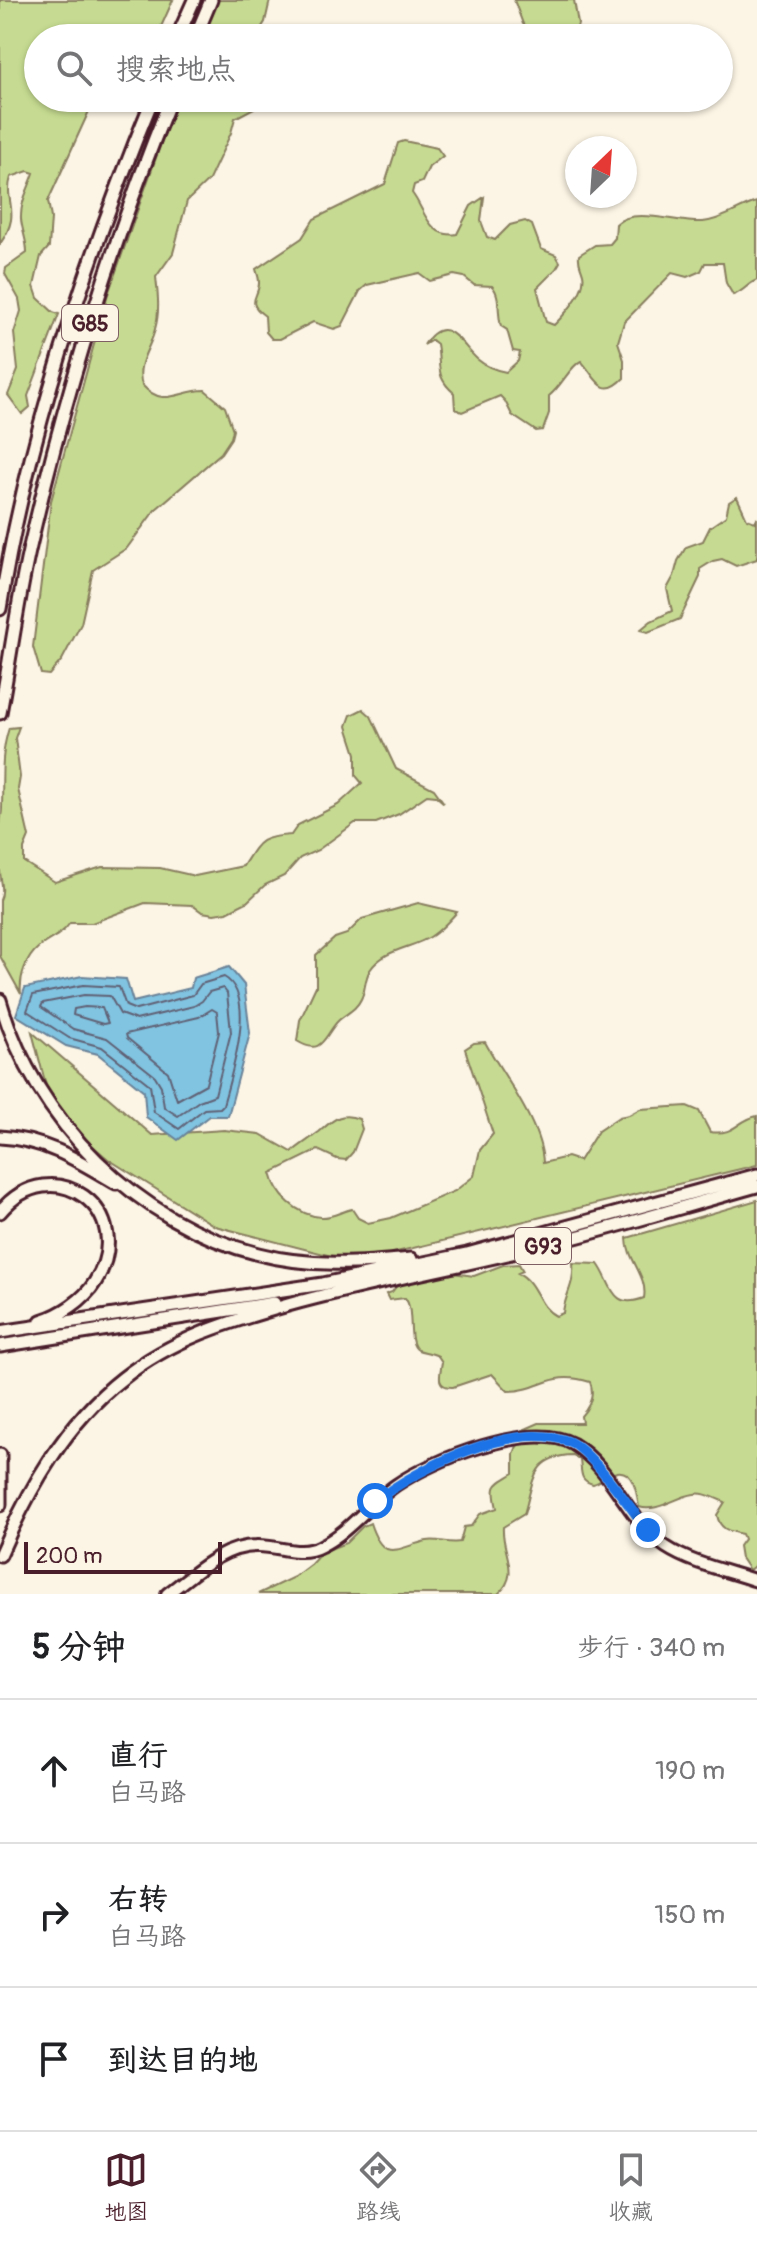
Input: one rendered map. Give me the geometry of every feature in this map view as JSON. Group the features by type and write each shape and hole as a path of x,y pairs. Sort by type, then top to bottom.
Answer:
{"highway":[{"path":"183,24 194,0"},
{"path":"201,24 211,0"},
{"name":"G85","path":"0,579 66,339 112,199 147,112"},
{"name":"G85","path":"0,713 28,553 54,449 104,277 165,112"},
{"path":"0,609 10,547"},
{"path":"0,1000 15,1043 51,1108 73,1136 131,1191"},
{"name":"G93","path":"0,1137 18,1138 76,1159 184,1225 214,1239 258,1254 295,1261 367,1263 467,1254 757,1175"},
{"path":"0,1212 23,1191 43,1185 58,1185 89,1198 102,1215 108,1230 104,1268 90,1290 52,1318 3,1332"},
{"name":"G93","path":"0,1555 51,1458 69,1432 122,1378 188,1337 235,1320 326,1295 542,1246 757,1186"},
{"path":"3,1332 323,1284 467,1254"},
{"path":"4,1345 326,1295"},
{"path":"0,1455 0,1505"}],"main road":[{"path":"167,1594 215,1558 235,1549 256,1546 305,1552 321,1546 399,1483 468,1450 503,1439 544,1437 571,1443 588,1457 665,1547 757,1581"}],"green space":[{"path":"0,0 173,0 162,24 24,24 24,112 89,112 48,201 51,218 49,247 41,256 34,286 38,298 59,314 28,396 30,407 22,414 8,395 18,370 14,333 21,311 19,299 5,274 6,268 27,253 21,213 34,173 28,171 11,177 10,223 0,244"},
{"path":"210,0 270,0 264,24 199,24"},
{"path":"514,0 574,0 578,24 523,24"},
{"path":"172,112 246,112 235,118 209,180 187,201 173,253 156,277 157,323 144,356 140,377 142,385 157,396 205,390 225,407 233,430 231,438 221,453 155,510 127,548 93,570 81,624 62,660 49,675 41,674 33,647 51,501 107,297"},
{"path":"404,141 437,148 443,156 429,167 422,182 414,185 412,193 434,228 457,234 471,206 484,197 481,221 487,237 495,240 510,225 525,221 532,225 541,249 556,255 560,262 556,269 537,288 546,322 554,325 582,288 579,255 595,245 610,244 615,238 616,224 634,216 703,222 757,202 757,280 733,295 726,283 723,263 705,263 701,271 687,277 672,273 624,322 618,342 624,360 624,378 616,385 604,387 581,361 549,396 549,413 543,430 536,431 512,415 500,396 462,412 455,409 454,393 441,377 437,344 432,340 424,345 432,335 446,330 480,361 506,372 518,361 520,352 513,351 507,330 501,326 497,294 492,286 474,285 464,277 454,275 430,281 419,273 367,285 360,291 342,326 334,329 313,322 280,339 272,339 266,332 265,316 254,303 259,287 256,269 302,238 314,219 385,184 398,143"},
{"path":"737,497 747,519 755,522 757,518 757,559 736,566 722,559 713,561 700,569 700,577 680,619 648,632 640,630 672,611 667,589 678,561 686,547 703,541 710,527 726,516 729,502"},
{"path":"363,709 371,716 396,769 434,789 444,803 436,796 427,795 399,814 376,823 355,823 318,850 300,858 284,876 265,885 247,902 227,912 214,914 202,912 192,905 145,903 92,923 70,923 30,957 22,975 21,994 0,956 0,824 3,758 9,728 19,727 15,738 20,777 18,789 29,837 24,849 24,862 55,882 102,867 160,868 195,876 243,866 261,842 291,835 298,825 338,805 362,783 356,776 356,754 347,726 351,715"},
{"path":"418,903 457,912 430,937 390,953 376,963 368,974 359,1003 339,1020 318,1046 306,1046 297,1041 300,1020 316,986 316,955 335,938 347,934 362,919"},
{"path":"32,1032 152,1135 224,1130 260,1134 292,1152 337,1118 347,1116 359,1119 362,1129 353,1152 346,1160 318,1150 271,1173 278,1189 289,1202 304,1212 321,1217 352,1209 358,1218 368,1223 391,1218 455,1191 474,1176 480,1150 493,1134 465,1049 474,1043 485,1042 520,1101 536,1133 543,1163 567,1157 579,1161 598,1131 619,1117 640,1109 687,1106 699,1111 710,1132 731,1130 757,1116 757,1165 355,1262 215,1226 108,1159 86,1140 48,1093"},
{"path":"757,1200 757,1564 749,1570 741,1558 739,1546 744,1539 742,1534 729,1531 720,1524 717,1515 725,1502 698,1494 653,1508 639,1507 634,1484 627,1475 617,1472 593,1484 583,1478 580,1460 573,1455 549,1460 541,1466 524,1514 503,1527 510,1570 505,1586 498,1594 258,1594 294,1577 322,1552 346,1543 370,1523 375,1536 386,1549 431,1541 460,1542 464,1527 471,1526 480,1514 497,1508 496,1486 514,1473 514,1454 523,1430 539,1423 582,1423 581,1416 592,1396 590,1382 555,1379 530,1388 508,1391 492,1374 453,1387 443,1385 440,1379 442,1362 438,1356 414,1346 410,1310 405,1298 389,1300 386,1294 392,1292 402,1279 446,1272 474,1276 503,1265 519,1264 523,1271 518,1273 525,1277 545,1307 556,1316 563,1313 573,1263 598,1264 618,1298 633,1301 644,1298 644,1290 627,1238"}],"water":[{"path":"229,967 244,985 250,1033 228,1116 209,1116 178,1140 146,1117 144,1091 98,1054 66,1046 16,1015 25,988 82,976 126,979 133,1002 191,988 193,978"}],"route":[{"path":"375,1501 399,1483 468,1450 503,1439 544,1437 571,1443 588,1457 648,1530"}]}
